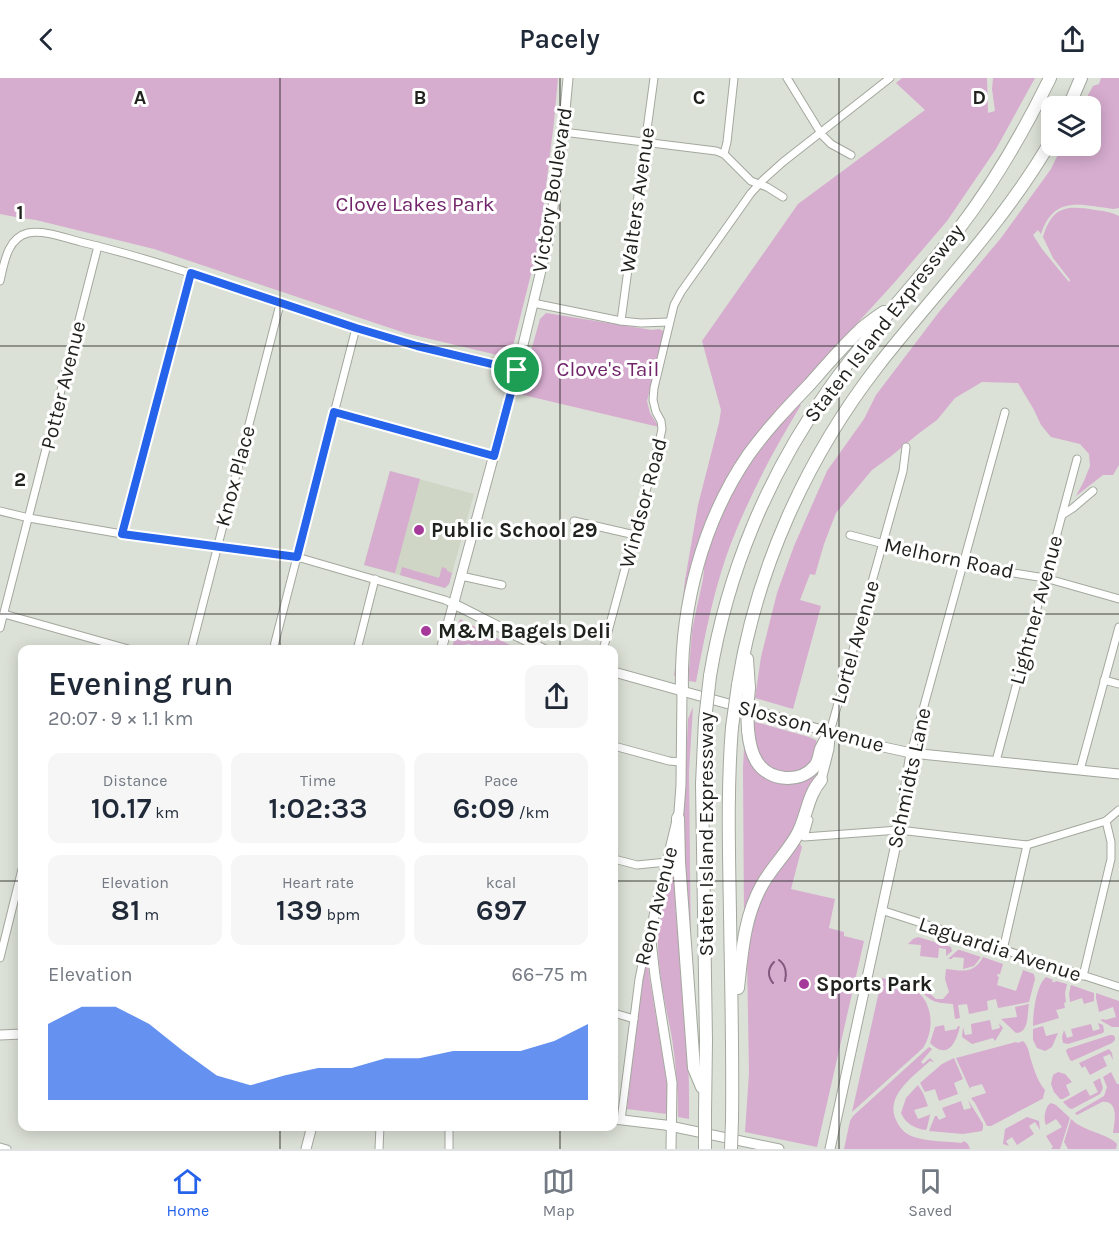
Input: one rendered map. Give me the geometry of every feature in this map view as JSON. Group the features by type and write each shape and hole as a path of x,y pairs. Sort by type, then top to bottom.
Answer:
{"highway":[{"name":"Staten Island Expressway","path":"705,1149 706,1032 702,771 705,720 711,676 718,636 735,576 750,534 800,432 828,389 957,231 987,189 1021,135 1050,78"},
{"path":"1073,96 1081,78"},
{"name":"Staten Island Expressway","path":"731,1149 729,770 732,727 743,686 746,642 756,606 776,546 805,481 827,441 869,377 1004,213 1041,156"},
{"path":"682,691 684,639 701,554 711,524 730,486 757,443 782,414 859,330 899,300"},
{"path":"743,686 752,752 759,765 772,775 787,778 800,776 814,767 830,732"},
{"path":"732,1040 748,916 762,885 796,836 812,793 821,780"},
{"path":"678,818 679,862 694,1068 705,1094"}],"main road":[{"name":"Victory Boulevard","path":"442,645 517,370 549,237 568,78"},
{"path":"454,604 535,645"},
{"name":"Slosson Avenue","path":"618,673 911,753 1119,774"},
{"name":"Reon Avenue","path":"652,930 678,818 681,791 682,691"},
{"name":"Lortel Avenue","path":"821,780 829,749 830,732"},
{"name":"Schmidts Lane","path":"830,1149 899,830 911,753"},
{"path":"652,930 654,969 672,1083 671,1149"},
{"path":"0,1035 18,1034"},
{"path":"618,1120 672,1126 765,1148 779,1149"},
{"path":"306,1149 311,1131"}],"street":[{"name":"Walters Avenue","path":"621,321 654,78"},
{"path":"724,154 734,78"},
{"path":"787,78 820,133 828,141 851,155"},
{"name":"Windsor Road","path":"604,645 662,429 653,400 654,388 672,310 678,297 759,184 887,79"},
{"path":"563,132 716,151 724,154 751,181 783,197"},
{"path":"0,281 11,246 18,238 36,232 98,246 191,273 280,304 417,346 517,370"},
{"name":"Potter Avenue","path":"0,628 98,246"},
{"path":"122,534 191,273"},
{"path":"533,303 621,321 669,322"},
{"name":"Knox Place","path":"192,645 280,304"},
{"path":"274,645 356,328"},
{"path":"334,412 494,456"},
{"name":"Schmidts Lane","path":"911,753 1005,412"},
{"name":"Lortel Avenue","path":"830,732 903,471 906,447"},
{"name":"Lightner Avenue","path":"996,761 1077,459"},
{"path":"1062,515 1093,491"},
{"path":"0,511 122,534 297,557 454,604"},
{"path":"574,521 635,535"},
{"name":"Melhorn Road","path":"850,535 963,565 1045,578 1119,599"},
{"path":"461,576 502,585"},
{"path":"358,645 375,579"},
{"path":"4,615 114,645"},
{"path":"1080,770 1119,627"},
{"path":"1104,680 1119,684"},
{"path":"618,747 681,762"},
{"name":"Lortel Avenue","path":"821,780 804,837 899,830"},
{"path":"899,830 1027,845 1106,820 1119,810"},
{"path":"1083,976 1111,859 1111,842 1106,820"},
{"path":"1003,950 1027,845"},
{"path":"618,860 637,865 667,862"},
{"path":"0,958 18,885"},
{"name":"Laguardia Avenue","path":"881,910 1119,987"},
{"name":"Reon Avenue","path":"618,1114 642,960 652,930"},
{"path":"618,1014 634,1019"},
{"path":"379,1149 380,1131"},
{"path":"449,1131 449,1149"},
{"path":"0,1147 7,1149"}],"shaded area":[{"name":"Public School 29","path":"390,471 474,494 449,584 445,588 364,565"}],"green space":[{"name":"Clove Lakes Park","path":"0,78 558,78 539,242 510,358 405,333 154,249 36,220 0,214"},
{"path":"902,78 987,78 988,113 995,111 993,78 1035,78 996,149 947,221 894,283 787,400 713,507 695,552 683,617 676,676 674,676 685,580 698,505 721,410 702,341 798,204 925,110 896,83"},
{"path":"1101,78 1119,78 1119,208 1070,205 1053,213 1041,234 1038,230 1033,235 1069,282 1070,280 1053,258 1043,237 1051,219 1062,210 1069,208 1104,211 1119,216 1119,465 1113,475 1103,475 1076,496 1090,466 1089,454 1080,444 1051,437 1041,425 1018,383 982,382 955,398 937,420 872,470 836,513 815,575 810,574 800,600 821,606 793,709 755,698 761,657 777,593 794,546 827,471 864,419 876,395 939,312 1001,238 1051,169 1057,156 1101,156 1101,96 1088,96 1093,86 1099,84"},
{"name":"Clove's Tail","path":"546,313 663,331 647,401 650,413 659,427 519,394 540,319"},
{"path":"796,403 801,405 759,480 733,537 712,603 696,682 689,681 692,630 703,579 706,551 722,509 751,458"},
{"path":"390,471 420,479 395,573 364,565"},
{"path":"402,567 439,578 442,567 452,573 449,584 445,588 400,575"},
{"path":"460,619 510,645 468,644 453,645"},
{"path":"693,707 689,771 691,957 682,857 688,719"},
{"path":"752,721 816,740 817,747 811,762 807,767 795,772 781,772 768,767 757,754"},
{"path":"746,747 773,779 820,769 814,778 793,836 744,918 743,769 744,748"},
{"name":"Sports Park","path":"813,799 800,844 802,847 791,889 835,899 829,928 844,932 844,936 864,941 817,1147 745,1132 749,1073 747,958 750,933 757,907"},
{"path":"673,870 686,1018 689,1119 678,1117 675,1058 658,954 660,916 670,873"},
{"path":"918,937 951,947 952,951 946,956 946,949 939,948 938,958 920,956 921,945 908,944"},
{"path":"958,950 981,957 974,966 963,969 964,958 948,959"},
{"path":"983,957 1003,964 997,976 999,977 997,985 1016,991 1023,970 1034,974 1035,979 1029,1002 998,1008 996,999 987,1001 988,1010 969,1014 967,1004 958,1005 960,1018 955,1019 953,1004 934,1001 920,990 922,987 936,999 943,999 949,992 945,979 946,969 963,971 972,969"},
{"path":"646,959 648,959 667,1082 667,1114 627,1109 642,975"},
{"path":"1046,977 1053,980 1052,982 1067,984 1065,1008 1056,1010 1059,1018 1033,1026 1037,993"},
{"path":"882,978 905,984 921,995 929,1012 930,1030 923,1048 852,1112"},
{"path":"1071,985 1094,993 1094,1001 1084,1004 1082,998 1070,1002"},
{"path":"1096,993 1119,1001 1119,1027 1112,1027 1100,1020 1116,1017 1113,1007 1099,1012"},
{"path":"1029,1004 1025,1027 1016,1033 1001,1019 1017,1017 1015,1007"},
{"path":"990,1020 992,1030 1000,1028 999,1023 1003,1028 995,1041 993,1038 972,1044 962,1037 963,1027 965,1035 972,1034 971,1024"},
{"path":"1098,1023 1103,1025 1103,1033 1068,1044 1063,1043 1064,1030 1067,1038 1073,1036 1071,1029 1091,1024 1093,1031 1100,1029"},
{"path":"944,1025 945,1031 957,1029 960,1026 950,1048 941,1050 930,1043 935,1027"},
{"path":"1043,1026 1046,1036 1058,1033 1052,1047 1045,1051 1037,1048 1033,1040 1033,1029"},
{"path":"1110,1035 1115,1037 1112,1043 1070,1060 1067,1049"},
{"path":"1023,1041 1028,1048 1037,1078 1045,1090 1044,1098 987,1126 971,1098 986,1093 982,1084 970,1089 956,1058"},
{"path":"929,1047 932,1049 921,1062 923,1064 930,1058 934,1062 930,1061 916,1073 897,1095 894,1113 897,1122 911,1136 932,1141 961,1143 964,1141 970,1149 844,1149 853,1116"},
{"path":"1109,1049 1113,1060 1110,1054 1103,1057 1107,1066 1090,1075 1085,1066 1082,1068 1079,1063"},
{"path":"954,1058 963,1079 954,1083 958,1094 939,1101 935,1089 925,1092 920,1083 942,1064"},
{"path":"1058,1072 1065,1074 1072,1082 1066,1085 1070,1095 1063,1099 1060,1099 1054,1092 1051,1084 1053,1075"},
{"path":"1111,1072 1119,1084 1119,1133 1113,1133 1115,1112 1111,1104 1107,1102 1102,1102 1077,1115 1075,1113 1104,1096 1107,1087 1103,1077"},
{"path":"1100,1078 1103,1088 1100,1094 1072,1109 1063,1102 1086,1089 1090,1096 1098,1092 1093,1082"},
{"path":"918,1085 928,1106 914,1110 918,1119 930,1114 926,1130 911,1125 901,1113 906,1098"},
{"path":"968,1100 983,1124 982,1131 963,1134 929,1131 935,1116 939,1120 946,1117 942,1108 961,1101 964,1110 971,1108"},
{"path":"1051,1103 1070,1118 1060,1149 1051,1149 1053,1147 1046,1136 1062,1127 1056,1119 1046,1125 1045,1113"},
{"path":"1027,1117 1039,1121 1040,1130 1035,1122 1029,1126 1034,1134 1017,1145 1012,1137 1006,1141 1009,1146 1003,1144 1005,1129"},
{"path":"1071,1119 1114,1141 1117,1144 1116,1149 1068,1149 1064,1142"}],"waterway":[{"path":"779,960 785,970 785,981"},
{"path":"773,983 769,972 774,962"}],"place":[{"name":"Public School 29","path":"419,530"},
{"name":"M&M Bagels Deli","path":"426,631"},
{"name":"Sports Park","path":"804,984"}],"route":[{"path":"191,273 356,328 417,346 517,370 494,456 334,412 297,557 122,534 191,273"}]}
